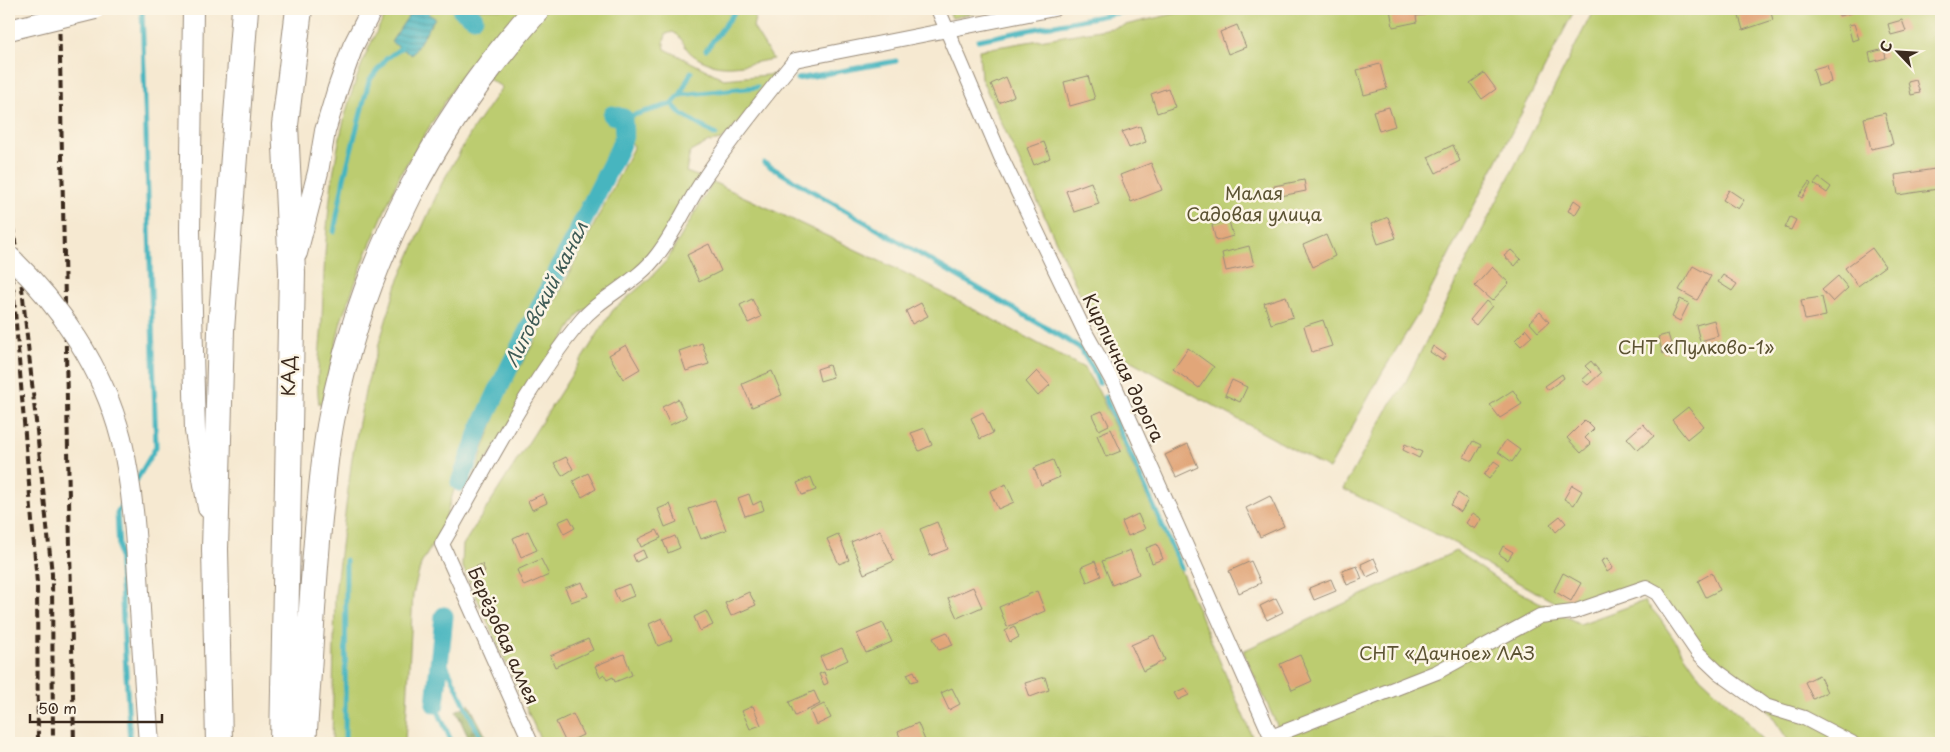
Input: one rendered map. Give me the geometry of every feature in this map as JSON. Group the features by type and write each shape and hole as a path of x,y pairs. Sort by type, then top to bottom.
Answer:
{"highway":[{"path":"219,743 216,549 221,330 245,9"},
{"name":"КАД","path":"283,743 292,272 285,125 299,9"},
{"path":"303,743 312,598 324,462 332,412 344,364 377,266 398,214 447,125 537,9"}],"main road":[{"path":"9,30 95,9"},
{"path":"193,9 190,231 195,431 216,549"},
{"path":"292,272 318,172 325,131 338,88 353,46 372,9"},
{"path":"9,256 43,293 82,346 109,405 120,437 133,508 149,743"}],"street":[{"name":"Кирпичная дорога","path":"938,9 1001,157 1085,332 1114,384 1272,740"},
{"path":"948,30 1054,9"},
{"name":"Берёзовая аллея","path":"531,743 503,671 442,544 472,496 521,406 565,340 581,320 643,272 659,253 705,186 736,133 795,60 948,30"},
{"path":"1272,740 1438,672 1540,616 1573,612 1646,587 1657,594 1698,653 1718,672 1765,706 1804,718 1852,743"}],"green space":[{"path":"389,9 757,9 753,27 773,59 732,66 713,64 693,55 680,37 673,32 666,34 665,49 724,79 778,74 768,91 722,140 709,142 690,152 686,172 700,177 655,251 637,273 579,314 474,480 483,449 503,396 536,339 634,146 623,132 471,432 443,527 421,564 413,594 405,743 332,743 335,594 352,458 366,387 397,284 442,183 473,129 502,87 467,66 401,173 367,252 341,321 323,403 319,404 318,373 326,239 336,160 344,121 355,83 370,45"},
{"path":"948,9 992,9 952,18"},
{"name":"Малая Садовая улица","path":"1195,9 1575,9 1420,311 1383,371 1329,469 1104,346 981,78 979,50 1112,28"},
{"name":"СНТ «Пулково-1»","path":"1594,9 1941,9 1941,743 1790,743 1765,706 1718,672 1646,587 1573,612 1489,567 1458,545 1343,489 1390,405 1403,387"},
{"path":"713,182 907,274 1084,368 1099,392 1185,580 1255,743 542,743 462,565 463,545 613,310 648,280 667,260"},
{"name":"СНТ «Дачное» ЛАЗ","path":"1456,551 1501,582 1580,624 1644,601 1658,616 1700,677 1747,721 1764,743 1285,743 1243,651"},
{"path":"469,704 489,743 471,743 456,711"}],"water":[{"path":"413,9 420,9 435,18 412,55 391,42"}],"building":[{"path":"1390,9 1424,9 1425,15 1416,16 1417,22 1393,27"},
{"path":"1737,9 1770,9 1773,20 1743,30"},
{"path":"1838,9 1854,9 1855,12 1839,16"},
{"path":"1902,20 1906,31 1891,35 1888,24"},
{"path":"1854,24 1859,39 1852,41 1848,25"},
{"path":"1237,25 1246,47 1228,54 1220,32"},
{"path":"1884,49 1886,58 1871,62 1869,53"},
{"path":"1380,64 1387,89 1364,95 1357,70"},
{"path":"1827,65 1831,82 1818,86 1813,69"},
{"path":"1484,73 1496,89 1482,99 1470,83"},
{"path":"1088,76 1095,99 1070,106 1064,82"},
{"path":"1006,77 1014,96 999,103 991,84"},
{"path":"1916,80 1920,93 1911,95 1908,82"},
{"path":"1168,88 1175,107 1157,113 1151,94"},
{"path":"1389,107 1395,126 1379,131 1373,111"},
{"path":"1885,113 1893,144 1871,149 1864,118"},
{"path":"1140,126 1146,142 1129,148 1122,132"},
{"path":"1044,142 1050,158 1034,165 1027,148"},
{"path":"1453,145 1460,161 1436,173 1428,157"},
{"path":"1151,163 1162,190 1131,202 1120,175"},
{"path":"1935,169 1938,189 1898,195 1895,175"},
{"path":"1819,178 1831,187 1827,193 1814,184"},
{"path":"1304,180 1306,191 1276,197 1274,186"},
{"path":"1091,182 1099,204 1074,212 1066,191"},
{"path":"1809,182 1811,184 1802,198 1799,196"},
{"path":"1729,190 1744,200 1738,209 1723,200"},
{"path":"1574,200 1581,205 1575,215 1568,211"},
{"path":"1388,217 1396,238 1378,244 1371,224"},
{"path":"1790,217 1796,220 1791,230 1785,228"},
{"path":"1229,221 1233,236 1216,241 1212,225"},
{"path":"1326,235 1335,256 1313,267 1303,245"},
{"path":"709,244 721,271 699,282 687,255"},
{"path":"1249,246 1254,265 1226,271 1222,253"},
{"path":"1872,248 1885,266 1858,286 1845,268"},
{"path":"1511,250 1521,259 1515,266 1504,256"},
{"path":"1693,266 1711,276 1697,300 1679,290"},
{"path":"1492,267 1509,283 1492,301 1475,286"},
{"path":"1723,275 1737,284 1732,291 1718,282"},
{"path":"1838,276 1848,288 1833,302 1822,290"},
{"path":"1286,296 1293,317 1271,324 1264,303"},
{"path":"1822,297 1826,316 1805,320 1801,300"},
{"path":"752,299 761,317 748,323 740,305"},
{"path":"1680,299 1689,303 1680,321 1672,317"},
{"path":"1486,301 1492,306 1476,325 1470,320"},
{"path":"921,303 928,316 912,324 906,311"},
{"path":"1540,312 1549,322 1538,332 1529,322"},
{"path":"1323,320 1332,346 1312,352 1304,326"},
{"path":"1714,320 1718,336 1700,341 1696,325"},
{"path":"1526,329 1532,336 1521,346 1515,340"},
{"path":"1668,334 1673,350 1663,354 1658,337"},
{"path":"702,343 709,364 686,371 679,351"},
{"path":"626,345 640,369 623,379 609,355"},
{"path":"1433,346 1446,355 1442,360 1430,352"},
{"path":"1188,348 1214,367 1199,388 1173,369"},
{"path":"1591,361 1601,373 1588,385 1582,380 1591,372 1585,366"},
{"path":"829,365 833,377 820,381 817,369"},
{"path":"772,371 782,395 752,407 742,384"},
{"path":"1037,371 1050,385 1038,396 1026,382"},
{"path":"1562,374 1564,378 1548,390 1545,386"},
{"path":"1232,380 1247,387 1240,402 1225,395"},
{"path":"1513,390 1522,404 1500,418 1490,405"},
{"path":"678,399 687,417 670,425 662,407"},
{"path":"1688,407 1703,426 1687,439 1672,420"},
{"path":"1102,411 1109,425 1099,430 1092,415"},
{"path":"983,412 993,433 980,439 971,418"},
{"path":"1585,420 1594,429 1585,438 1591,444 1581,453 1567,438"},
{"path":"1643,424 1654,436 1638,450 1627,438"},
{"path":"925,428 932,445 919,451 911,433"},
{"path":"1111,429 1121,451 1106,457 1097,435"},
{"path":"1506,440 1520,450 1512,462 1498,452"},
{"path":"1473,441 1481,445 1472,461 1464,457"},
{"path":"1188,444 1198,467 1176,477 1165,455"},
{"path":"1405,444 1422,452 1419,458 1403,450"},
{"path":"566,457 573,469 562,476 554,463"},
{"path":"1053,460 1060,477 1041,485 1034,468"},
{"path":"1494,461 1500,465 1489,479 1484,475"},
{"path":"588,473 596,489 582,497 573,481"},
{"path":"811,477 816,490 802,495 797,483"},
{"path":"1006,484 1014,502 998,509 990,491"},
{"path":"1572,485 1582,491 1574,505 1564,499"},
{"path":"1458,493 1468,500 1461,512 1451,505"},
{"path":"543,494 547,503 532,510 528,501"},
{"path":"749,494 753,505 761,501 764,510 745,516 738,498"},
{"path":"1270,496 1284,526 1260,537 1246,508"},
{"path":"715,500 726,530 701,539 689,509"},
{"path":"670,504 677,522 665,527 658,509"},
{"path":"1473,513 1482,519 1475,529 1466,523"},
{"path":"1138,514 1145,529 1128,536 1122,522"},
{"path":"1560,516 1566,523 1556,532 1550,524"},
{"path":"569,517 575,528 564,534 558,522"},
{"path":"937,522 948,549 930,556 920,529"},
{"path":"657,530 661,538 641,547 638,539"},
{"path":"880,530 894,561 864,574 851,542"},
{"path":"528,531 537,550 521,557 513,538"},
{"path":"838,534 849,560 839,564 827,539"},
{"path":"675,536 680,548 668,553 663,541"},
{"path":"1157,544 1163,559 1152,563 1146,548"},
{"path":"1503,546 1513,552 1508,560 1499,554"},
{"path":"643,550 646,557 636,562 633,555"},
{"path":"1130,550 1139,574 1112,585 1102,561"},
{"path":"1374,558 1380,571 1367,577 1361,564"},
{"path":"1607,558 1613,568 1607,572 1601,561"},
{"path":"541,559 549,575 524,586 517,570"},
{"path":"1095,561 1101,576 1087,582 1081,567"},
{"path":"1251,561 1261,583 1239,593 1229,571"},
{"path":"482,564 485,571 472,578 469,570"},
{"path":"1357,566 1362,579 1347,585 1342,571"},
{"path":"1563,573 1581,583 1571,601 1554,591"},
{"path":"1712,573 1720,590 1706,597 1698,581"},
{"path":"1331,579 1336,591 1314,600 1309,588"},
{"path":"582,582 588,596 571,602 565,588"},
{"path":"629,584 634,596 619,602 614,590"},
{"path":"973,587 982,607 957,618 948,598"},
{"path":"1037,591 1045,611 1007,627 999,607"},
{"path":"749,592 756,605 731,616 725,603"},
{"path":"1276,598 1283,612 1267,620 1260,606"},
{"path":"706,611 713,625 700,631 694,617"},
{"path":"662,618 672,640 658,646 649,624"},
{"path":"883,623 892,642 866,653 857,634"},
{"path":"1014,626 1019,637 1010,642 1005,631"},
{"path":"947,632 953,645 939,650 933,638"},
{"path":"1154,635 1165,660 1143,671 1131,645"},
{"path":"588,639 593,650 555,667 550,656"},
{"path":"842,648 848,660 826,670 820,657"},
{"path":"624,654 632,675 615,682 613,677 607,680 604,674 600,677 595,666"},
{"path":"1300,655 1312,681 1292,690 1280,664"},
{"path":"914,671 918,680 911,682 907,674"},
{"path":"824,672 828,683 824,685 819,674"},
{"path":"1819,675 1827,692 1813,699 1805,682"},
{"path":"1045,677 1049,690 1030,697 1025,683"},
{"path":"952,688 960,704 949,710 941,693"},
{"path":"1185,688 1189,695 1178,700 1174,693"},
{"path":"814,691 820,704 795,716 789,702"},
{"path":"824,704 831,718 816,725 810,711"},
{"path":"753,706 761,725 750,729 742,711"},
{"path":"573,714 583,735 566,743 556,722"},
{"path":"918,723 926,743 902,743 898,732"}],"waterway":[{"path":"136,481 156,447 142,9"},
{"path":"426,12 429,9"},
{"name":"Лиговский канал","path":"461,9 474,18"},
{"path":"706,50 737,9"},
{"path":"978,40 1137,9"},
{"path":"334,232 344,178 369,81 386,59 401,48"},
{"path":"797,79 896,61"},
{"path":"623,118 672,104 680,95 691,72"},
{"path":"680,95 757,87"},
{"path":"672,104 681,114 716,135"},
{"name":"Лиговский канал","path":"460,482 480,429 498,390 619,149 624,136 623,118 612,115"},
{"path":"764,163 1079,347 1093,369 1099,383"},
{"path":"1105,397 1181,568"},
{"path":"125,499 117,513 130,743"},
{"path":"345,743 346,560"},
{"name":"Лиговский канал","path":"435,704 444,616"},
{"path":"440,652 483,743"},
{"name":"Лиговский канал","path":"435,704 452,743"}],"railway":[{"path":"59,9 74,743"},
{"path":"9,202 22,288 52,574 53,743"},
{"path":"9,264 13,286 37,583 38,743"}]}
